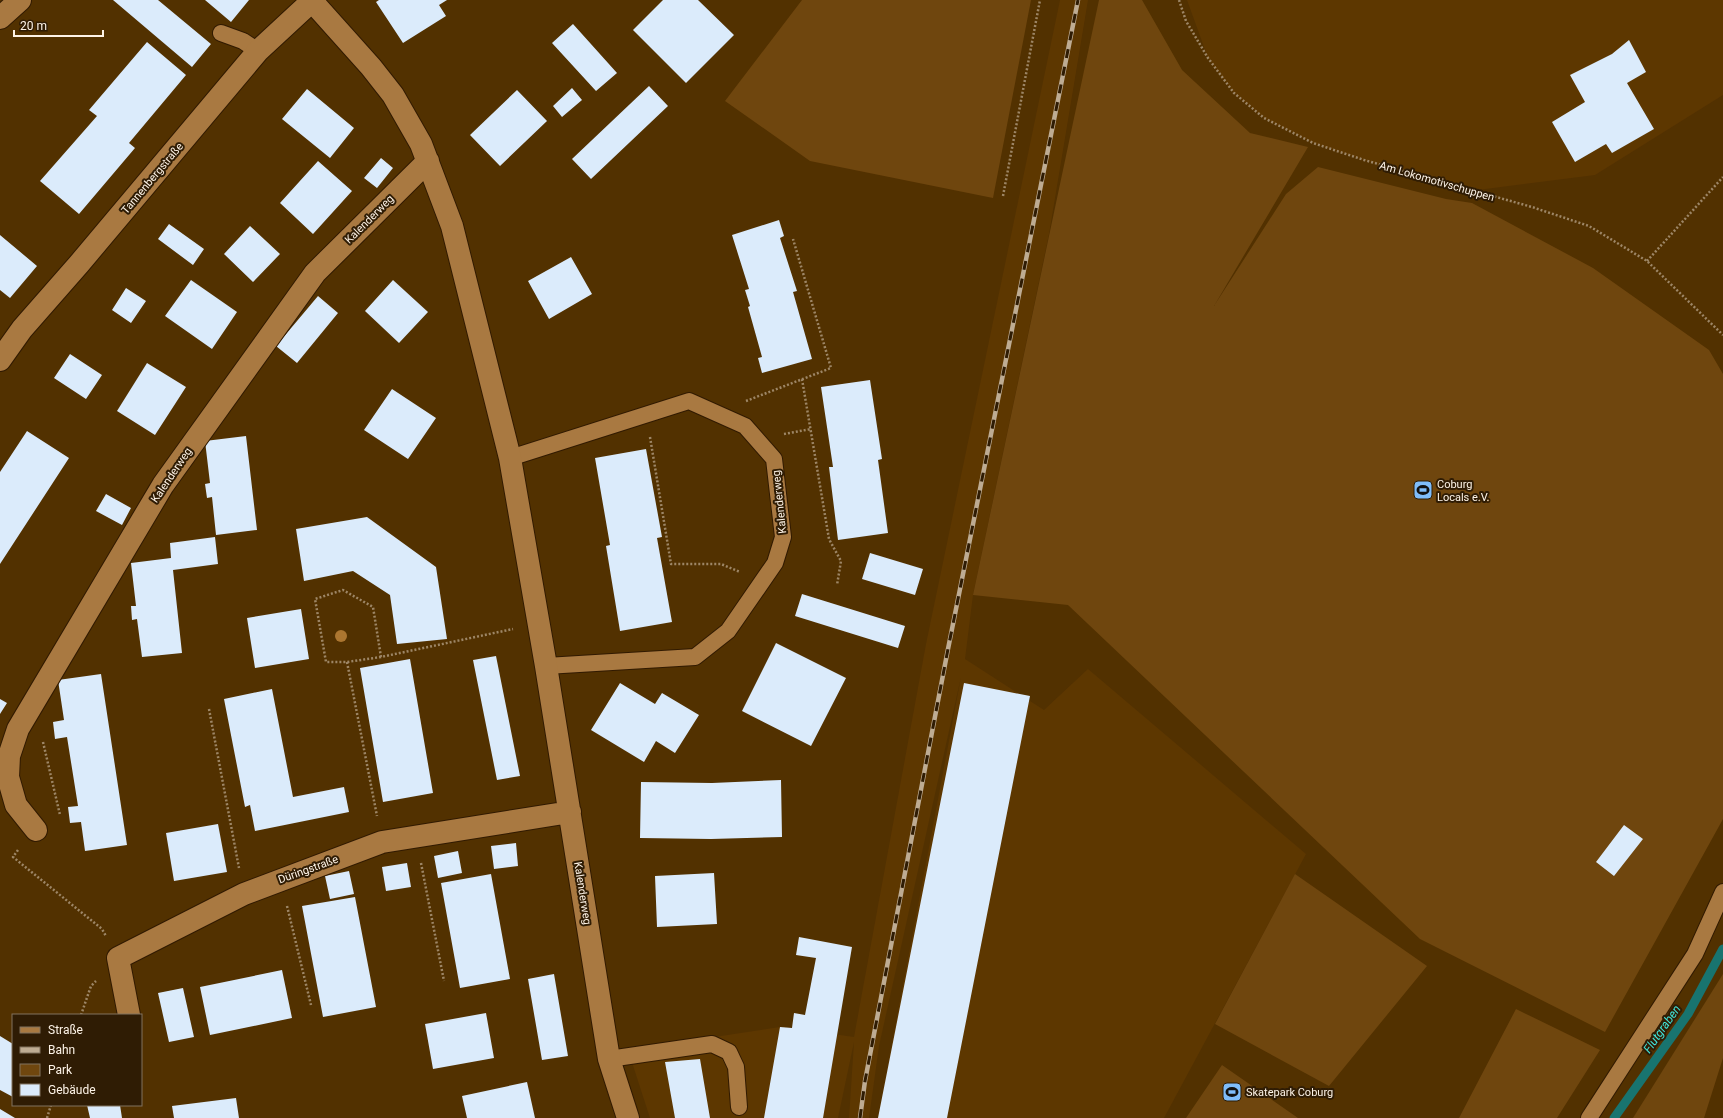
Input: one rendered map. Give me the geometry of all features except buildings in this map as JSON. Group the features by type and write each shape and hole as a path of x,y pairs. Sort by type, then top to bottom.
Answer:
{"street":[{"path":"0,18 20,0"},
{"name":"Tannenbergstraße","path":"0,360 22,329 80,264 258,51 311,1"},
{"name":"Kalenderweg","path":"311,1 371,67 393,95 421,144 452,226 510,458 546,666 609,1058 628,1118"},
{"name":"Kalenderweg","path":"36,830 16,805 8,777 9,756 18,729 163,485 315,272 428,161"},
{"name":"Düringstraße","path":"118,958 244,894 382,842 570,812"},
{"path":"118,958 129,1014"}],"lane":[{"path":"221,33 243,41 258,51"},
{"name":"Kalenderweg","path":"510,458 689,401 745,426 774,459 783,537 775,563 728,631 695,657 546,666"},
{"path":"1588,1118 1695,954 1723,892"},
{"path":"609,1058 712,1044 729,1052 736,1067 739,1108"}],"path":[{"path":"1003,196 1040,0"},
{"name":"Am Lokomotivschuppen","path":"1179,0 1186,21 1208,58 1234,93 1264,118 1313,143 1372,162 1532,207 1589,226 1647,260 1723,335"},
{"path":"1647,260 1723,177"},
{"path":"715,412 831,368 793,239"},
{"path":"802,379 829,539 841,561 837,585"},
{"path":"634,418 650,435 671,564 720,564 763,581"},
{"path":"381,657 373,607 343,590 315,599 326,662 347,662 381,657 538,624"},
{"path":"347,662 382,842"},
{"path":"34,702 60,818"},
{"path":"209,709 244,894"},
{"path":"417,837 444,980"},
{"path":"13,857 102,929 118,958"},
{"path":"281,879 311,1005"},
{"path":"47,1118 51,1106"}],"shaded area":[{"path":"1060,0 1088,0 1049,234 973,595 965,659 1044,710 1088,669 1306,854 1164,1118 878,1118 961,677 879,1046 869,1118 849,1118 854,1042 838,1118 650,1118 628,1050 780,1027 854,1037 926,644"},
{"path":"1187,0 1723,0 1723,95 1595,175 1470,191 1364,160 1313,143 1264,118 1234,93 1208,58"}],"green space":[{"path":"802,0 1031,0 993,198 810,161 725,101"},
{"name":"Coburg Locals e.V.","path":"1099,0 1142,0 1182,70 1250,133 1308,147 1214,306 1286,194 1318,167 1446,199 1472,203 1593,268 1709,350 1723,374 1723,819 1605,1032 1420,939 1068,605 973,595"},
{"path":"1295,874 1427,966 1329,1086 1215,1024"},
{"path":"1723,974 1723,1058 1704,1118 1633,1118"},
{"path":"1516,1009 1600,1050 1557,1118 1459,1118"},
{"name":"Skatepark Coburg","path":"1222,1065 1298,1118 1186,1118"}],"waterway":[{"name":"Flutgraben","path":"1614,1118 1688,1014 1723,949"}],"railway":[{"path":"860,1118 865,1081 948,649 1078,0"}],"place":[{"name":"Coburg Locals e.V.","path":"1423,490"},
{"name":"Skatepark Coburg","path":"1232,1092"}]}
